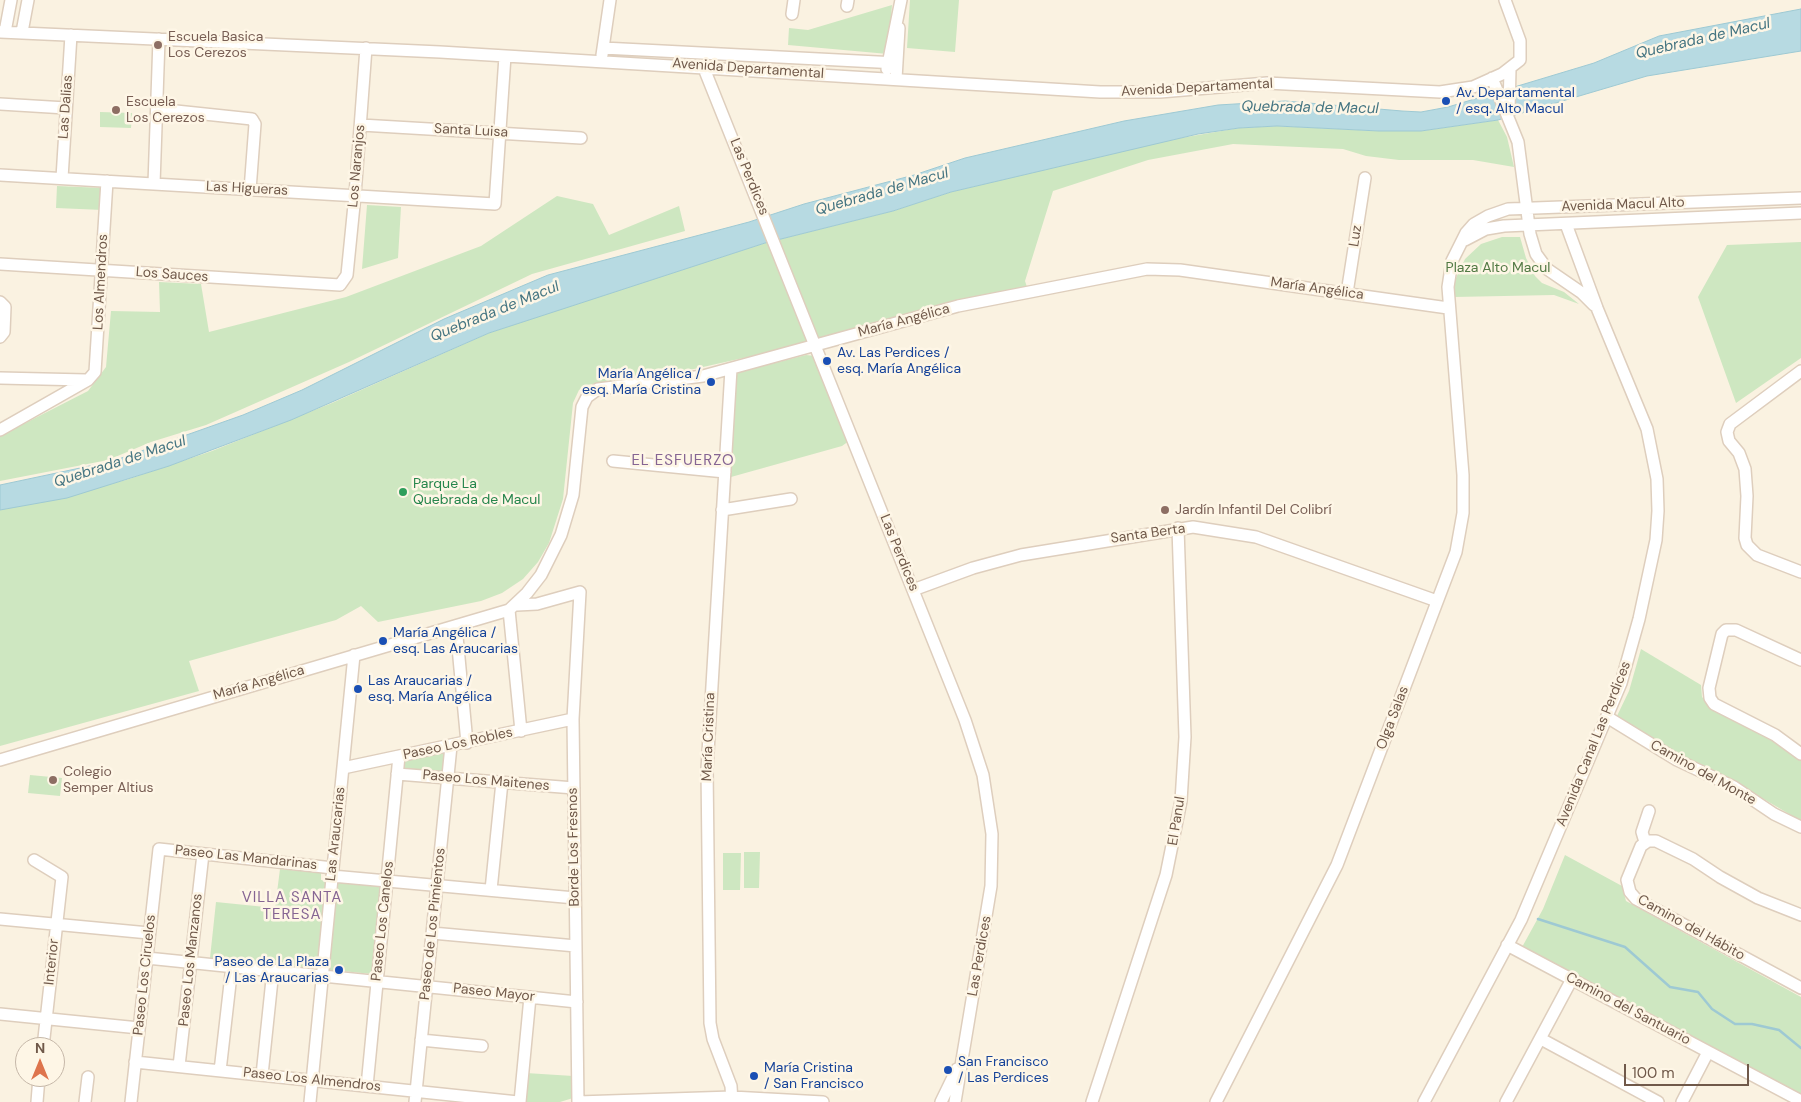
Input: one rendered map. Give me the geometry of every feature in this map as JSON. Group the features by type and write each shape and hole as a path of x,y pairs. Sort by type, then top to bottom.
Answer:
{"street":[{"path":"2,32 4,12 11,0"},
{"path":"22,32 28,0"},
{"path":"601,61 610,0"},
{"path":"792,14 794,0"},
{"path":"891,79 901,0"},
{"path":"1503,89 1510,69 1520,60 1521,49 1504,0"},
{"name":"Avenida Departamental","path":"2,32 366,48 703,66 996,87 1141,92 1266,83 1440,92 1473,87 1510,69"},
{"name":"Las Dalias","path":"62,178 71,35"},
{"path":"154,184 159,38"},
{"name":"Los Naranjos","path":"343,283 346,275 355,195 366,48"},
{"name":"Avenida Departamental","path":"603,48 892,62"},
{"path":"500,132 505,56"},
{"name":"Las Perdices","path":"703,66 764,214 972,738 983,775 991,820 992,867 990,901 955,1102"},
{"name":"Avenida Canal Las Perdices","path":"1492,78 1503,89 1521,156 1529,226 1534,248 1543,265 1582,293 1597,308"},
{"path":"0,104 66,108"},
{"path":"157,109 253,120 250,190"},
{"name":"Santa Luisa","path":"361,125 581,138"},
{"name":"Las Higueras","path":"0,175 495,204 500,132"},
{"name":"Luz","path":"1347,294 1365,178"},
{"name":"Los Almendros","path":"88,380 97,367 107,181"},
{"name":"Avenida Macul Alto","path":"1448,308 1450,270 1460,245 1470,228 1501,210 1801,198"},
{"name":"Avenida Macul Alto","path":"1460,245 1472,235 1486,229 1801,213"},
{"name":"Avenida Canal Las Perdices","path":"1424,1102 1507,945 1541,876 1621,683 1639,619 1654,547 1658,496 1655,462 1647,429 1597,308 1566,224"},
{"name":"Los Sauces","path":"0,264 333,285 343,283"},
{"name":"María Angélica","path":"513,607 547,565 566,522 575,482 582,407 587,397 603,388 677,381 958,306 1147,270 1180,270 1448,308"},
{"path":"0,302 5,307 4,332 0,337"},
{"name":"Olga Salas","path":"1216,1102 1337,865 1458,546 1463,513 1462,449 1448,308"},
{"name":"María Cristina","path":"731,368 707,750 709,1015 713,1040 730,1082 732,1100"},
{"path":"1801,371 1730,424 1727,436 1739,453 1745,468 1747,496 1745,538 1747,545 1757,555 1801,572"},
{"path":"0,378 88,380"},
{"path":"0,430 88,380"},
{"path":"613,461 724,472"},
{"path":"722,510 791,499"},
{"name":"Santa Berta","path":"913,590 973,568 1022,555 1178,528 1203,528 1256,537 1437,601"},
{"name":"El Panul","path":"1092,1102 1159,900 1178,818 1185,737 1178,528"},
{"name":"María Angélica","path":"0,760 456,626 513,607 537,604 580,592"},
{"name":"Borde Los Fresnos","path":"578,1102 573,720 580,592"},
{"path":"513,607 521,731"},
{"path":"456,626 467,743"},
{"path":"1801,660 1736,630 1726,630 1722,634 1709,693 1711,701 1718,706 1775,735 1801,754"},
{"name":"Las Araucarias","path":"310,1102 354,655"},
{"name":"Camino del Monte","path":"1607,716 1677,760 1734,787 1774,814 1801,827"},
{"name":"Paseo Los Robles","path":"343,768 573,720"},
{"name":"Paseo de Los Pimientos","path":"416,1097 451,746"},
{"name":"Paseo Los Canelos","path":"367,1086 399,756"},
{"name":"Paseo Los Maitenes","path":"398,774 574,788"},
{"path":"491,890 502,782"},
{"name":"Camino del Hábito","path":"1649,811 1642,832 1645,842 1641,846 1627,880 1632,896 1801,988"},
{"path":"1645,842 1656,841 1693,858 1720,877 1758,898 1801,915"},
{"name":"Paseo Las Mandarinas","path":"159,849 387,881 575,898"},
{"name":"Paseo Los Ciruelos","path":"131,1102 159,849"},
{"name":"Paseo Los Manzanos","path":"178,1066 202,854"},
{"name":"Interior","path":"34,860 62,877 44,1037"},
{"path":"0,919 149,933"},
{"path":"432,933 576,946"},
{"name":"Camino del Santuario","path":"1507,945 1801,1102"},
{"name":"Paseo Mayor","path":"147,958 576,1002"},
{"path":"220,1071 232,966"},
{"path":"262,1075 273,970"},
{"path":"1511,1100 1572,979"},
{"path":"519,1102 530,997"},
{"path":"0,1014 139,1028"},
{"path":"1541,1039 1658,1102"},
{"path":"421,1040 482,1046"},
{"path":"1682,1102 1708,1052"},
{"name":"Las Perdices","path":"942,1102 962,1059"},
{"name":"Paseo Los Almendros","path":"136,1062 367,1086 416,1097 519,1102"},
{"path":"85,1102 88,1077"},
{"path":"36,1102 38,1087"},
{"path":"578,1102 732,1100 823,1102"}],"green space":[{"path":"910,0 959,0 955,52 907,48"},
{"path":"892,5 888,54 788,45 789,28 808,30"},
{"path":"100,112 132,113 131,128 100,127"},
{"name":"Parque La Quebrada de Macul","path":"1498,120 1507,137 1514,167 1473,160 1399,160 1366,156 1343,149 1233,144 1148,160 1053,191 1025,281 1027,287 806,344 694,369 586,385 579,390 573,403 563,499 549,543 538,562 523,579 502,593 481,601 378,622 361,606 336,620 189,661 199,691 0,746 0,510 126,480 212,451 332,403 489,333 551,312 765,243 893,211 951,192 1163,141 1239,128 1277,126 1421,131"},
{"path":"57,186 104,188 103,210 56,208"},
{"path":"557,196 593,204 609,235 679,206 685,231 532,274 349,362 206,425 151,442 108,460 0,481 0,436 88,391 106,367 111,311 160,312 159,282 201,284 209,332 346,297 481,246"},
{"path":"367,205 401,207 398,258 362,269"},
{"name":"Plaza Alto Macul","path":"1502,237 1520,237 1526,258 1535,276 1542,283 1564,292 1579,304 1554,295 1454,297 1455,280 1465,259 1481,244"},
{"path":"1801,242 1801,358 1736,403 1698,297 1727,245"},
{"path":"806,355 815,356 849,441 842,446 731,477 736,376 739,372"},
{"path":"1641,649 1701,685 1702,697 1714,709 1771,738 1801,759 1801,821 1745,788 1686,759 1617,716 1629,691"},
{"path":"445,750 445,775 400,772 401,760"},
{"path":"30,775 62,778 60,796 28,793"},
{"path":"744,852 760,852 759,888 744,888"},
{"path":"723,853 741,853 740,890 723,890"},
{"path":"1565,855 1622,886 1626,901 1801,997 1801,1096 1647,1013 1521,949 1543,909"},
{"path":"280,869 321,873 321,880 381,886 372,974 210,958 216,902 275,908"},
{"path":"526,1073 573,1076 573,1098 560,1102 523,1102"}],"water":[{"name":"Quebrada de Macul","path":"1801,9 1801,51 1647,76 1498,120 1421,131 1277,126 1239,128 1198,134 951,192 893,211 765,243 489,333 291,420 169,466 67,498 0,510 0,485 113,461 243,415 302,390 444,319 548,275 749,222 804,204 914,175 965,158 1124,121 1218,105 1285,101 1421,112 1448,107 1594,63 1659,36"}],"waterway":[{"path":"1538,919 1625,947 1670,987 1698,992 1712,1009 1735,1024 1752,1024 1779,1030 1801,1048"}],"place":[{"name":"Escuela Basica Los Cerezos","path":"158,45"},
{"name":"Av. Departamental / esq. Alto Macul","path":"1446,101"},
{"name":"Escuela Los Cerezos","path":"116,110"},
{"name":"Av. Las Perdices / esq. María Angélica","path":"827,361"},
{"name":"María Angélica / esq. María Cristina","path":"711,382"},
{"name":"Parque La Quebrada de Macul","path":"403,492"},
{"name":"Jardín Infantil Del Colibrí","path":"1165,510"},
{"name":"María Angélica / esq. Las Araucarias","path":"383,641"},
{"name":"Las Araucarias / esq. María Angélica","path":"358,689"},
{"name":"Colegio Semper Altius","path":"53,780"},
{"name":"Paseo de La Plaza / Las Araucarias","path":"339,970"},
{"name":"San Francisco / Las Perdices","path":"948,1070"},
{"name":"María Cristina / San Francisco","path":"754,1076"}],"district":[{"name":"EL ESFUERZO","path":"683,461"},
{"name":"VILLA SANTA TERESA","path":"292,906"}]}
